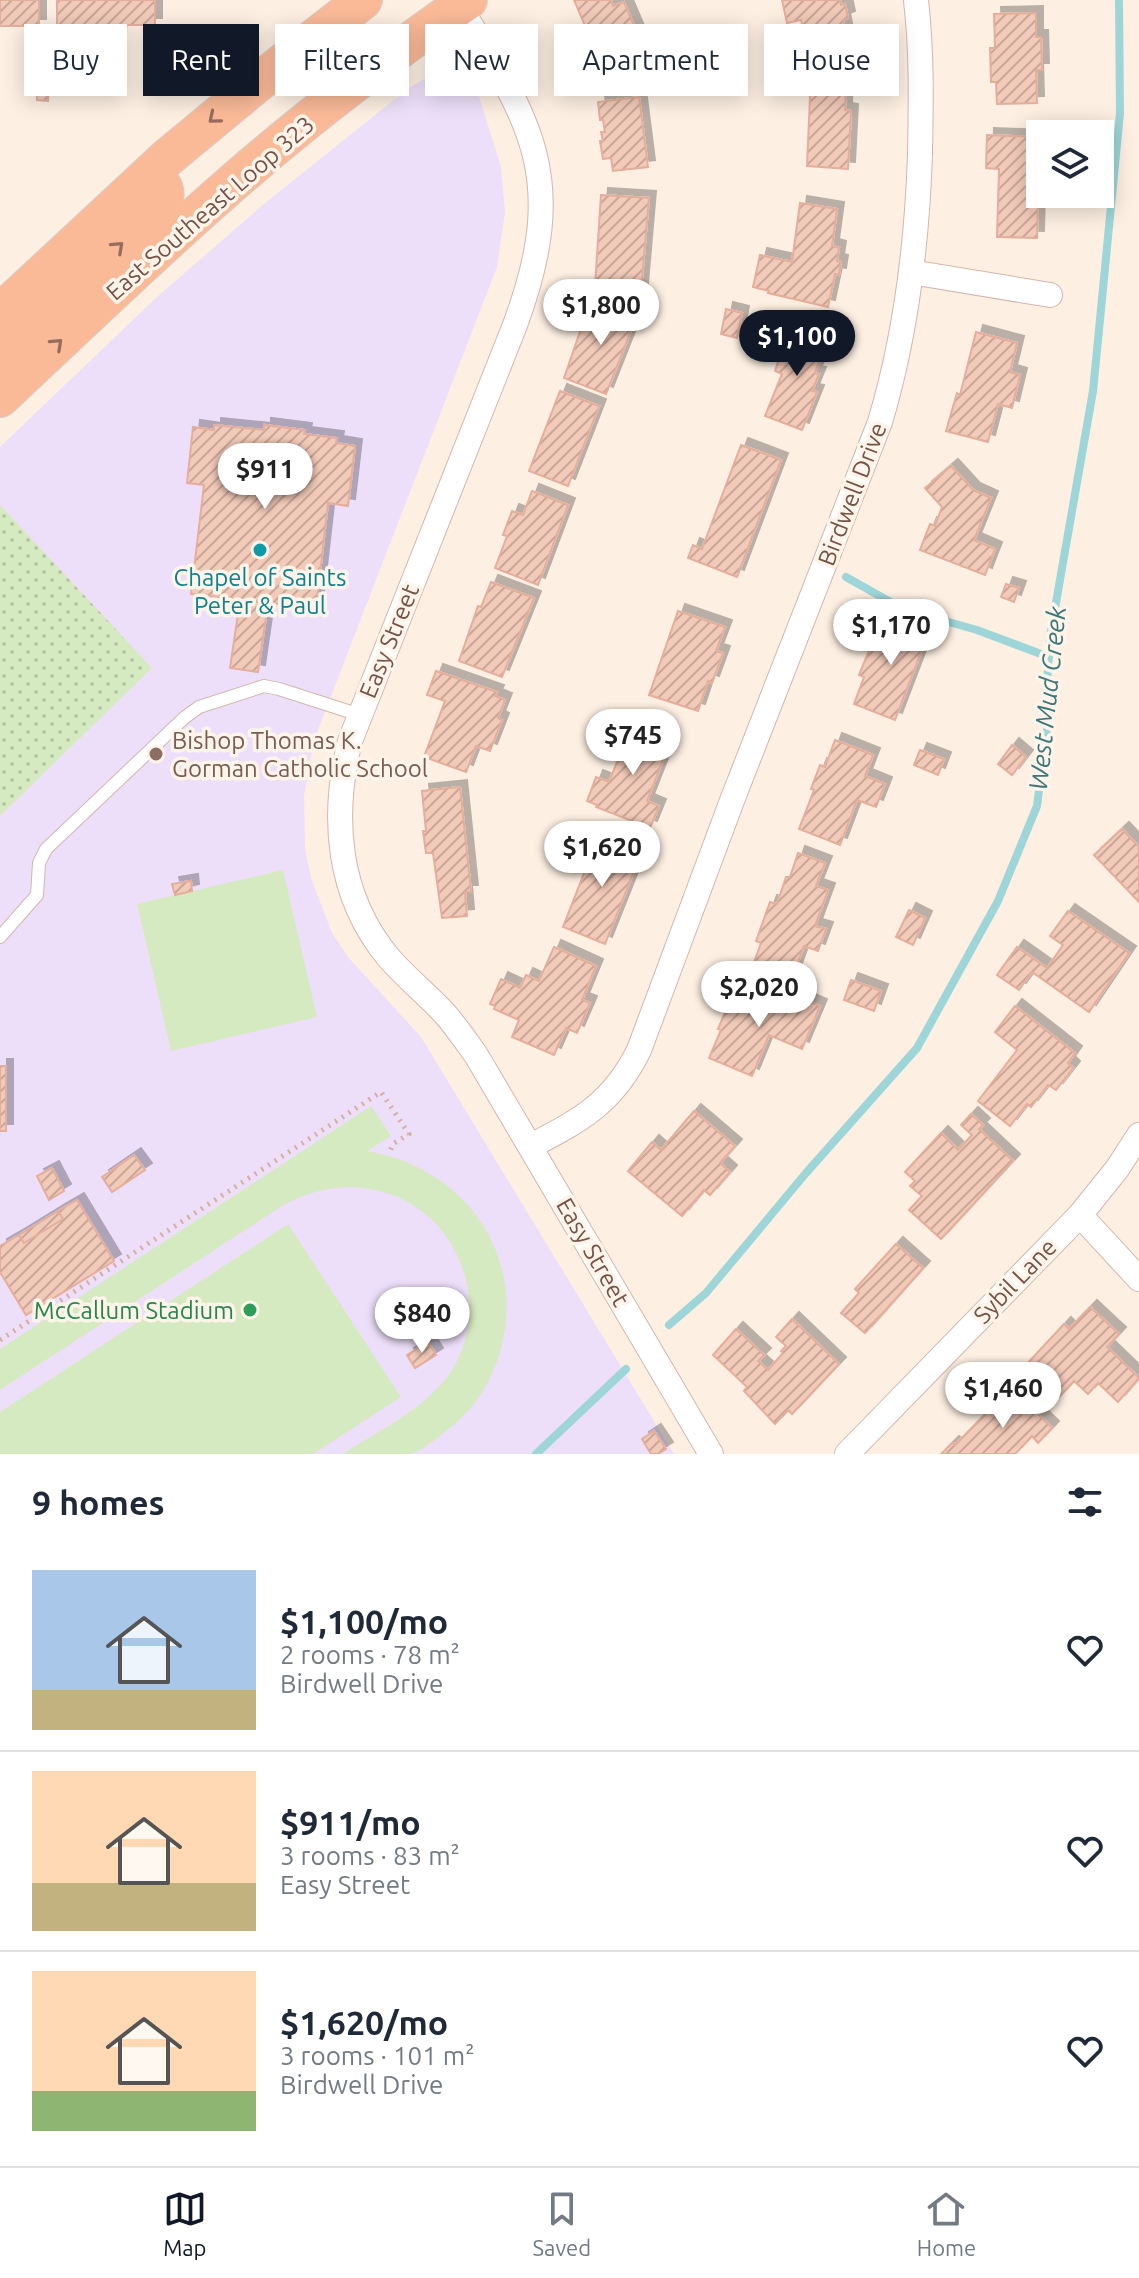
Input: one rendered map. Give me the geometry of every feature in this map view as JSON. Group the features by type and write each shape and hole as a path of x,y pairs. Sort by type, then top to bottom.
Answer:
{"highway":[{"name":"East Southeast Loop 323","path":"0,398 254,165 461,2"},
{"path":"0,313 147,177 353,3"},
{"path":"0,358 158,209 166,193 163,184 147,177"}],"street":[{"name":"Birdwell Drive","path":"531,1146 591,1112 624,1078 639,1050 733,798 880,422 890,388 911,272 919,197 922,72 916,0"},
{"name":"Easy Street","path":"461,2 523,116 531,137 542,195 540,233 532,273 515,325 360,715 345,763 339,806 341,845 360,911 381,946 461,1034 531,1146 711,1454"},
{"path":"911,272 1050,295"},
{"name":"Sybil Lane","path":"847,1454 1080,1215 1117,1169 1139,1135"},
{"path":"1080,1215 1139,1279"}],"lane":[{"path":"0,937 37,895 39,863 46,849 199,707 255,688 272,686 360,715"}],"path":[{"path":"0,1340 381,1092 409,1134 393,1144 389,1154"}],"shaded area":[{"name":"Bishop Thomas K. Gorman Catholic School","path":"425,79 425,96 479,96 501,167 505,212 497,267 314,740 304,796 305,849 311,878 332,933 348,957 421,1037 674,1454 0,1454 0,447 157,297 264,204 399,96 409,96 410,87"}],"green space":[{"path":"0,505 152,668 0,816"},
{"path":"283,870 317,1017 171,1051 137,904"},
{"path":"371,1106 391,1136 367,1151 402,1160 433,1176 459,1196 480,1221 496,1250 505,1282 506,1316 500,1352 492,1374 468,1411 437,1439 410,1454 343,1454 401,1418 440,1386 456,1363 468,1328 466,1280 455,1251 439,1227 418,1208 394,1195 367,1188 339,1188 310,1193 282,1206 0,1390 0,1349"},
{"name":"McCallum Stadium","path":"288,1224 401,1397 313,1454 0,1454 0,1412"}],"building":[{"path":"0,0 39,0 39,24 0,26"},
{"path":"57,0 155,0 155,24 57,24"},
{"path":"574,0 611,0 613,6 624,2 633,24 584,24"},
{"path":"782,0 840,0 841,5 845,4 848,18 843,20 844,24 802,24 801,20 787,23"},
{"path":"1036,13 1036,37 1041,37 1042,70 1036,70 1037,103 997,104 996,82 991,82 990,48 995,48 994,14"},
{"path":"37,96 48,96 48,101 37,100"},
{"path":"810,96 845,96 845,110 851,111 848,169 807,166"},
{"path":"639,97 648,167 613,171 611,158 603,159 600,141 603,141 601,132 605,132 598,102"},
{"path":"987,135 1026,136 1026,208 1038,208 1037,238 997,237 999,169 986,168"},
{"path":"601,195 649,198 641,290 595,286"},
{"path":"800,203 837,209 832,246 839,248 837,261 841,262 839,275 835,274 828,307 753,287 760,255 792,262"},
{"path":"601,300 638,313 606,394 564,378 583,323 586,324 587,320 592,323"},
{"path":"726,309 742,313 737,338 721,334"},
{"path":"790,325 827,339 815,373 819,374 812,391 817,392 802,430 765,416 782,374 775,371"},
{"path":"976,332 1017,343 1010,372 1020,375 1012,408 998,404 988,442 946,431 957,393 960,395"},
{"path":"560,391 599,406 568,486 529,471"},
{"name":"Chapel of Saints Peter & Paul","path":"214,425 264,430 264,425 305,430 304,434 337,438 336,443 355,446 348,506 328,503 316,608 191,594 204,485 187,483 193,427 214,430"},
{"path":"741,445 781,460 737,577 688,558 693,545 702,549"},
{"path":"951,466 973,490 991,498 974,540 995,549 985,575 920,550 930,524 935,526 942,507 925,488"},
{"path":"532,491 568,505 538,585 495,568 512,511 523,515"},
{"path":"491,582 534,598 502,677 459,661 478,606 481,607"},
{"path":"1006,584 1019,588 1014,602 1001,597"},
{"path":"243,600 264,603 262,616 266,617 258,672 230,668"},
{"path":"678,611 725,627 716,651 723,653 712,683 708,681 698,711 649,695"},
{"path":"888,615 929,631 895,720 854,704 864,677 859,675 870,648 875,650"},
{"path":"436,671 497,692 495,696 505,700 498,718 502,720 490,751 476,746 466,772 424,757 445,701 427,695"},
{"path":"633,722 672,737 647,801 659,806 650,828 587,801 596,777 609,782"},
{"path":"835,740 873,755 865,776 885,784 876,807 857,800 840,845 799,829 820,765 825,767"},
{"path":"1012,745 1026,757 1012,775 998,764"},
{"path":"920,750 944,759 938,775 914,765"},
{"path":"460,787 471,892 465,892 467,916 442,918 433,853 426,853 422,791"},
{"path":"1122,829 1139,847 1139,902 1094,855"},
{"path":"599,835 642,851 605,944 563,927"},
{"path":"798,853 825,863 816,886 828,890 815,926 826,929 818,951 804,946 792,978 753,965 761,943 756,941 770,902 777,904"},
{"path":"191,881 192,891 175,895 172,884"},
{"path":"909,910 925,918 913,945 896,937"},
{"path":"1068,911 1129,953 1089,1012 1032,972 1019,990 997,975 1017,947 1047,968 1063,945 1050,936"},
{"path":"554,947 596,966 582,1000 590,1003 577,1033 566,1028 554,1055 512,1037 519,1020 494,1009 495,1006 490,1004 501,979 520,988 526,975 539,981"},
{"path":"851,980 881,991 874,1011 844,1000"},
{"path":"740,987 795,1011 801,998 820,1006 802,1049 769,1035 752,1076 709,1058 728,1005 732,1006"},
{"path":"1015,1006 1075,1053 1068,1063 1073,1068 1056,1090 1048,1085 1031,1107 1027,1104 1010,1126 978,1101 1017,1050 995,1032"},
{"path":"0,1066 6,1066 6,1131 0,1131"},
{"path":"694,1111 735,1146 720,1163 730,1172 710,1195 704,1190 682,1216 628,1171 652,1142 661,1150"},
{"path":"971,1114 983,1125 979,1129 1013,1161 941,1239 909,1210 922,1196 910,1186 915,1181 905,1172 941,1133 958,1150 972,1135 961,1125"},
{"path":"134,1155 145,1170 112,1192 102,1177"},
{"path":"52,1168 64,1191 49,1200 37,1176"},
{"path":"77,1200 114,1261 26,1315 0,1272 0,1246 19,1235 24,1243 63,1219 58,1211"},
{"path":"58,1211 63,1219 24,1243 19,1235"},
{"path":"896,1244 923,1268 865,1333 841,1313 859,1293 855,1289"},
{"path":"1090,1307 1119,1334 1107,1347 1139,1378 1118,1402 1098,1383 1088,1394 1074,1381 1059,1397 1025,1366 1064,1324 1069,1329"},
{"path":"792,1319 839,1364 792,1414 788,1410 775,1424 744,1391 747,1387 713,1355 736,1329 764,1355 758,1361 768,1370 786,1346 776,1337"},
{"path":"428,1342 436,1355 415,1368 407,1355"},
{"path":"1013,1390 1052,1428 1038,1443 1032,1436 1015,1454 941,1454 952,1443 955,1445"},
{"path":"654,1431 666,1449 658,1454 651,1454 642,1439"}],"waterway":[{"name":"West Mud Creek","path":"669,1325 706,1293 806,1173 917,1048 998,901 1037,806 1048,721 1050,637 1093,391 1120,113 1119,0"},
{"path":"846,577 903,609 977,630 1049,657"},
{"name":"West Mud Creek","path":"536,1454 626,1369"}],"place":[{"name":"Chapel of Saints Peter & Paul","path":"260,550"},
{"name":"Bishop Thomas K. Gorman Catholic School","path":"156,754"},
{"name":"McCallum Stadium","path":"250,1310"}]}
